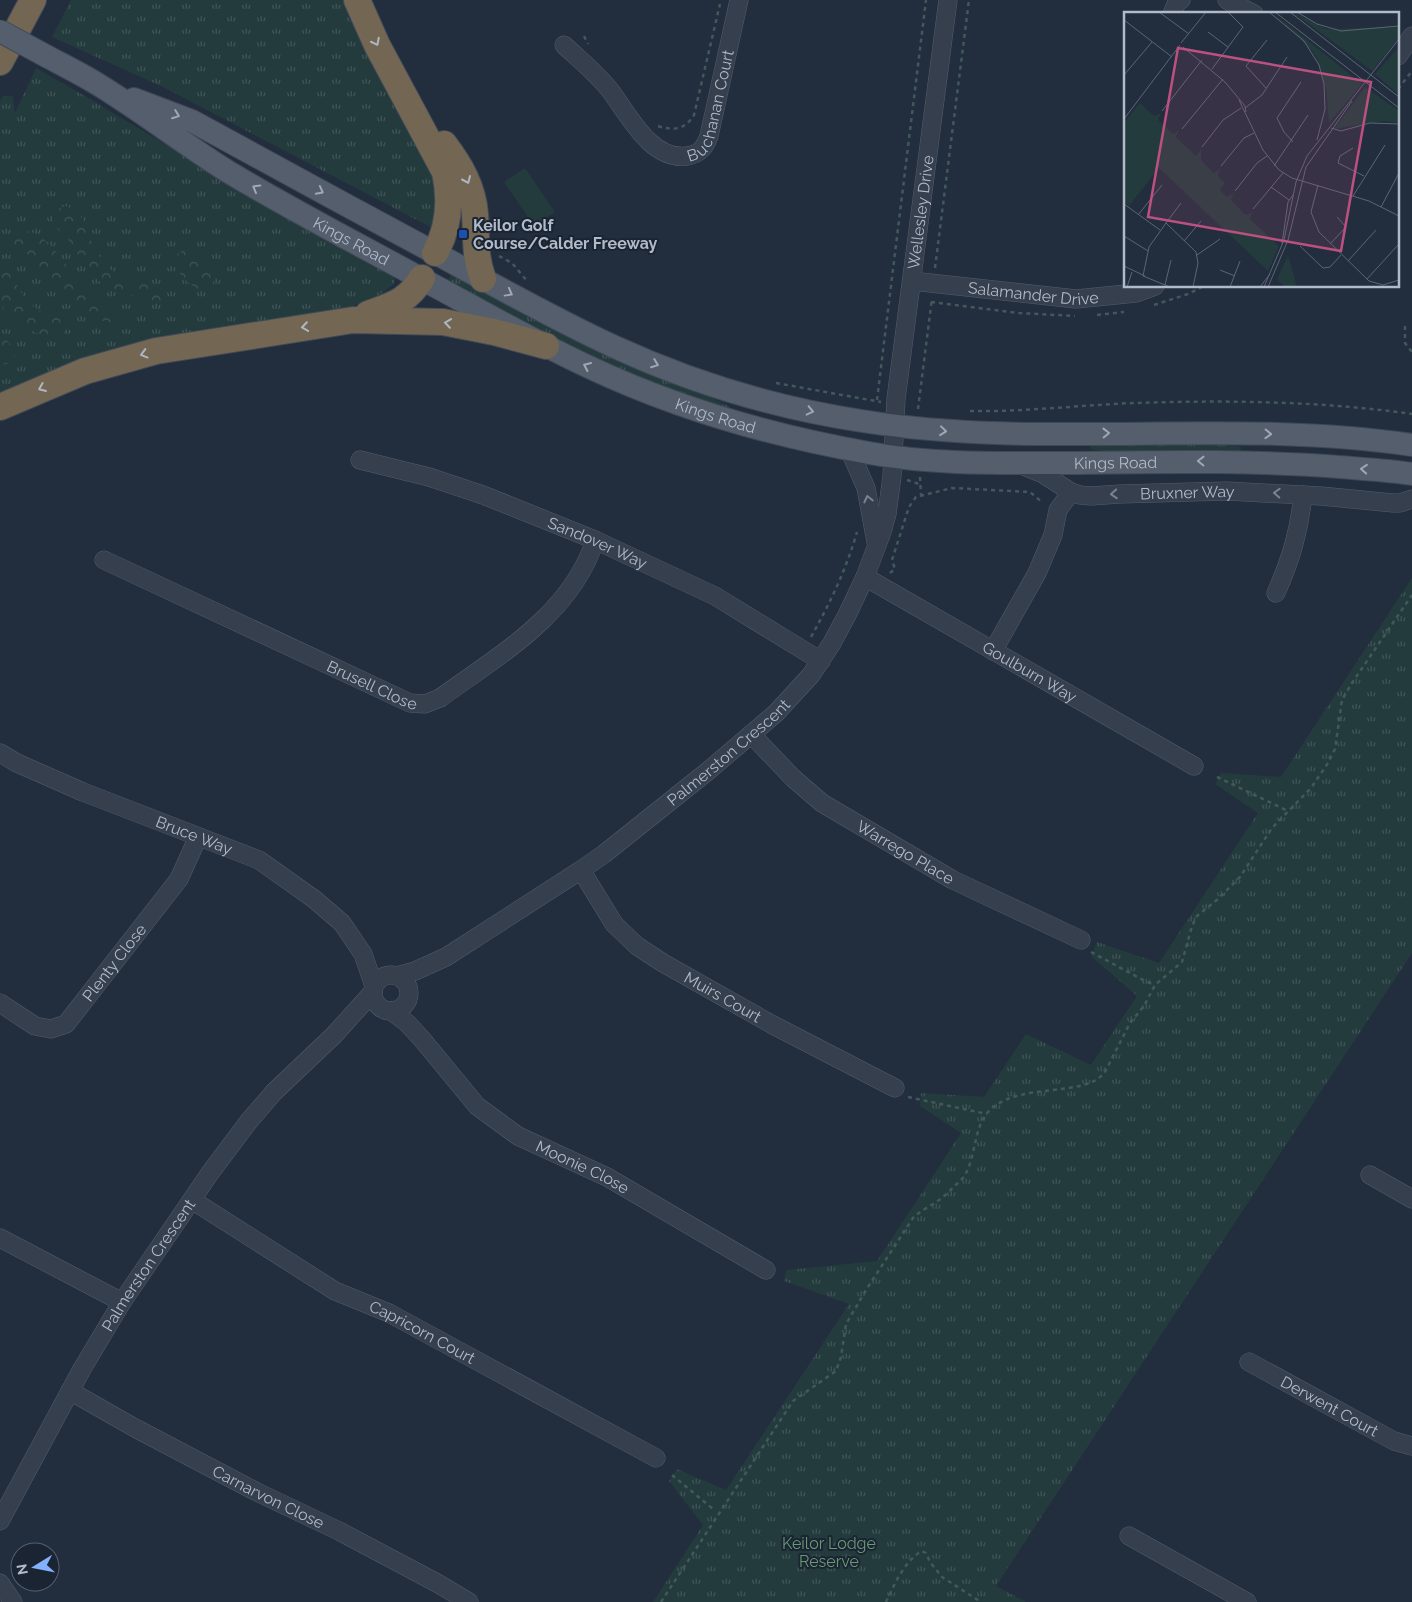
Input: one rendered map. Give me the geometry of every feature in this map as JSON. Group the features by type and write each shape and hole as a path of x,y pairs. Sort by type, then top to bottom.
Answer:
{"highway":[{"path":"0,62 33,0"},
{"path":"357,0 373,37 440,160 447,182 448,204 445,231 435,253"},
{"path":"398,84 446,146 468,180 475,213 478,266 483,279"},
{"path":"353,320 400,302 416,288 422,278"},
{"path":"0,407 85,371 156,351 353,320 443,322 494,332 546,346"}],"main road":[{"name":"Kings Road","path":"0,31 98,84 180,141 229,172 310,218 546,346 626,384 693,409 778,434 849,449 893,466 929,461 1021,464 1191,461 1306,464 1412,474"},
{"name":"Kings Road","path":"98,84 192,121 565,323 615,347 698,381 806,410 864,422 895,416 954,432 1019,434 1244,433 1311,435 1412,445"},
{"path":"422,278 435,253"}],"street":[{"name":"Buchanan Court","path":"564,45 608,87 647,141 666,153 687,156 701,151 706,144 739,0"},
{"name":"Wellesley Drive","path":"893,466 895,416 948,0"},
{"path":"1173,12 1177,2 1181,0"},
{"path":"1227,0 1250,12"},
{"path":"1400,53 1412,36"},
{"name":"Salamander Drive","path":"912,281 1076,299 1136,293 1150,288"},
{"path":"849,449 866,488 876,547"},
{"name":"Sandover Way","path":"360,460 429,477 474,492 595,540 714,596 821,661"},
{"name":"Bruxner Way","path":"1021,464 1043,474 1071,492 1091,496 1227,491 1393,503 1412,499"},
{"name":"Palmerston Crescent","path":"396,975 415,971 446,957 581,870 634,831 751,734 787,701 821,661 848,613 865,577 887,514 893,466"},
{"path":"993,651 1037,573 1053,535 1058,510 1071,492"},
{"path":"1276,594 1293,550 1300,523 1303,495"},
{"name":"Brusell Close","path":"104,560 410,702 425,704 432,703 448,692 504,652 539,623 568,592 583,570 595,540"},
{"name":"Goulburn Way","path":"865,577 1194,766"},
{"name":"Warrego Place","path":"751,734 793,778 822,803 953,880 1081,940"},
{"name":"Bruce Way","path":"0,753 17,763 84,792 260,860 327,909 342,923 363,954 373,989"},
{"name":"Plenty Close","path":"0,1003 35,1026 51,1029 66,1024 180,880 198,837"},
{"name":"Muirs Court","path":"581,870 614,924 637,946 671,968 773,1025 895,1088"},
{"name":"Bruce Way","path":"363,954 396,975"},
{"name":"Palmerston Crescent","path":"409,995 419,981 446,957"},
{"path":"396,975 406,982 409,995 402,1007 388,1011 376,1003 373,989 382,977 396,975"},
{"name":"Palmerston Crescent","path":"0,1521 70,1391 122,1302 192,1200 249,1121 300,1066 334,1035 373,989"},
{"name":"Moonie Close","path":"409,995 413,1017 422,1038"},
{"name":"Palmerston Crescent","path":"334,1035 372,1014 388,1011"},
{"name":"Moonie Close","path":"388,1011 407,1023 422,1038 477,1106 518,1136 608,1177 766,1270"},
{"path":"1370,1175 1412,1199"},
{"name":"Capricorn Court","path":"192,1200 335,1290 389,1313 656,1458"},
{"path":"0,1238 122,1302"},
{"name":"Derwent Court","path":"1249,1362 1394,1441 1412,1446"},
{"name":"Carnarvon Close","path":"70,1391 135,1428 248,1487 339,1531 469,1602"},
{"path":"1129,1536 1247,1602"},
{"path":"0,1582 13,1602"},
{"path":"0,1598 7,1602"}],"path":[{"path":"653,123 666,129 674,129 690,123 694,115 721,0"},
{"path":"877,401 926,0"},
{"path":"918,411 969,0"},
{"path":"584,36 590,47"},
{"path":"1400,86 1412,71"},
{"path":"476,250 488,252 506,259 517,268 530,284"},
{"path":"1404,326 1405,343 1412,352"},
{"path":"773,383 877,401 895,416 922,411"},
{"path":"970,411 1032,410 1134,403 1240,402 1344,407 1412,414"},
{"path":"893,466 919,484 921,495"},
{"path":"803,651 836,591 859,526"},
{"path":"661,1602 792,1401 836,1371 842,1357 846,1324 866,1290 913,1218 944,1197 965,1175 983,1119 992,1108 1008,1098 1029,1092 1086,1085 1100,1078 1105,1072 1130,1023 1144,1006 1155,984 1182,962 1192,926 1197,916 1218,899 1240,877 1266,836 1311,788 1328,763 1334,749 1342,700 1412,595"},
{"path":"1217,777 1288,811"},
{"path":"1081,940 1090,951 1145,981 1155,984"},
{"path":"895,1088 909,1098 988,1114"},
{"path":"672,1475 713,1509"},
{"path":"886,1602 902,1572 916,1554 922,1551 926,1553 930,1562 942,1577 981,1602"}],"green space":[{"path":"71,0 347,0 438,178 436,230 165,88 52,37"},
{"path":"36,68 233,185 394,274 395,280 393,285 379,295 337,311 119,350 18,384 0,395 0,101 3,96 13,96 15,113"},
{"path":"525,168 555,212 534,226 504,182"},
{"path":"67,206 83,220 95,248 107,266 127,279 164,291 166,299 163,303 120,292 94,277 67,238 53,223 52,217 54,212 59,208"},
{"path":"22,231 32,232 51,246 88,294 116,313 116,320 109,322 90,315 60,290 31,257 14,246 12,240"},
{"path":"186,250 191,252 213,276 212,284 198,289 181,275 177,269 175,258 178,253"},
{"path":"0,260 5,262 28,302 37,309 62,320 67,330 61,338 44,336 25,327 16,321 3,307 0,300"},
{"path":"452,273 729,406 727,411 625,375 447,283"},
{"path":"0,333 12,347 15,356 8,363 0,365"},
{"path":"1199,442 1241,447 1240,454 1118,453 1090,449 1090,443"},
{"name":"Keilor Lodge Reserve","path":"1412,578 1412,953 996,1586 1026,1602 653,1602 703,1525 669,1481 677,1469 726,1490 849,1304 784,1281 786,1270 877,1261 961,1133 920,1106 921,1093 984,1097 1026,1034 1091,1065 1137,996 1091,956 1097,942 1159,963 1258,813 1215,784 1221,773 1281,777"}],"place":[{"name":"Keilor Golf Course/Calder Freeway","path":"463,234"}]}
